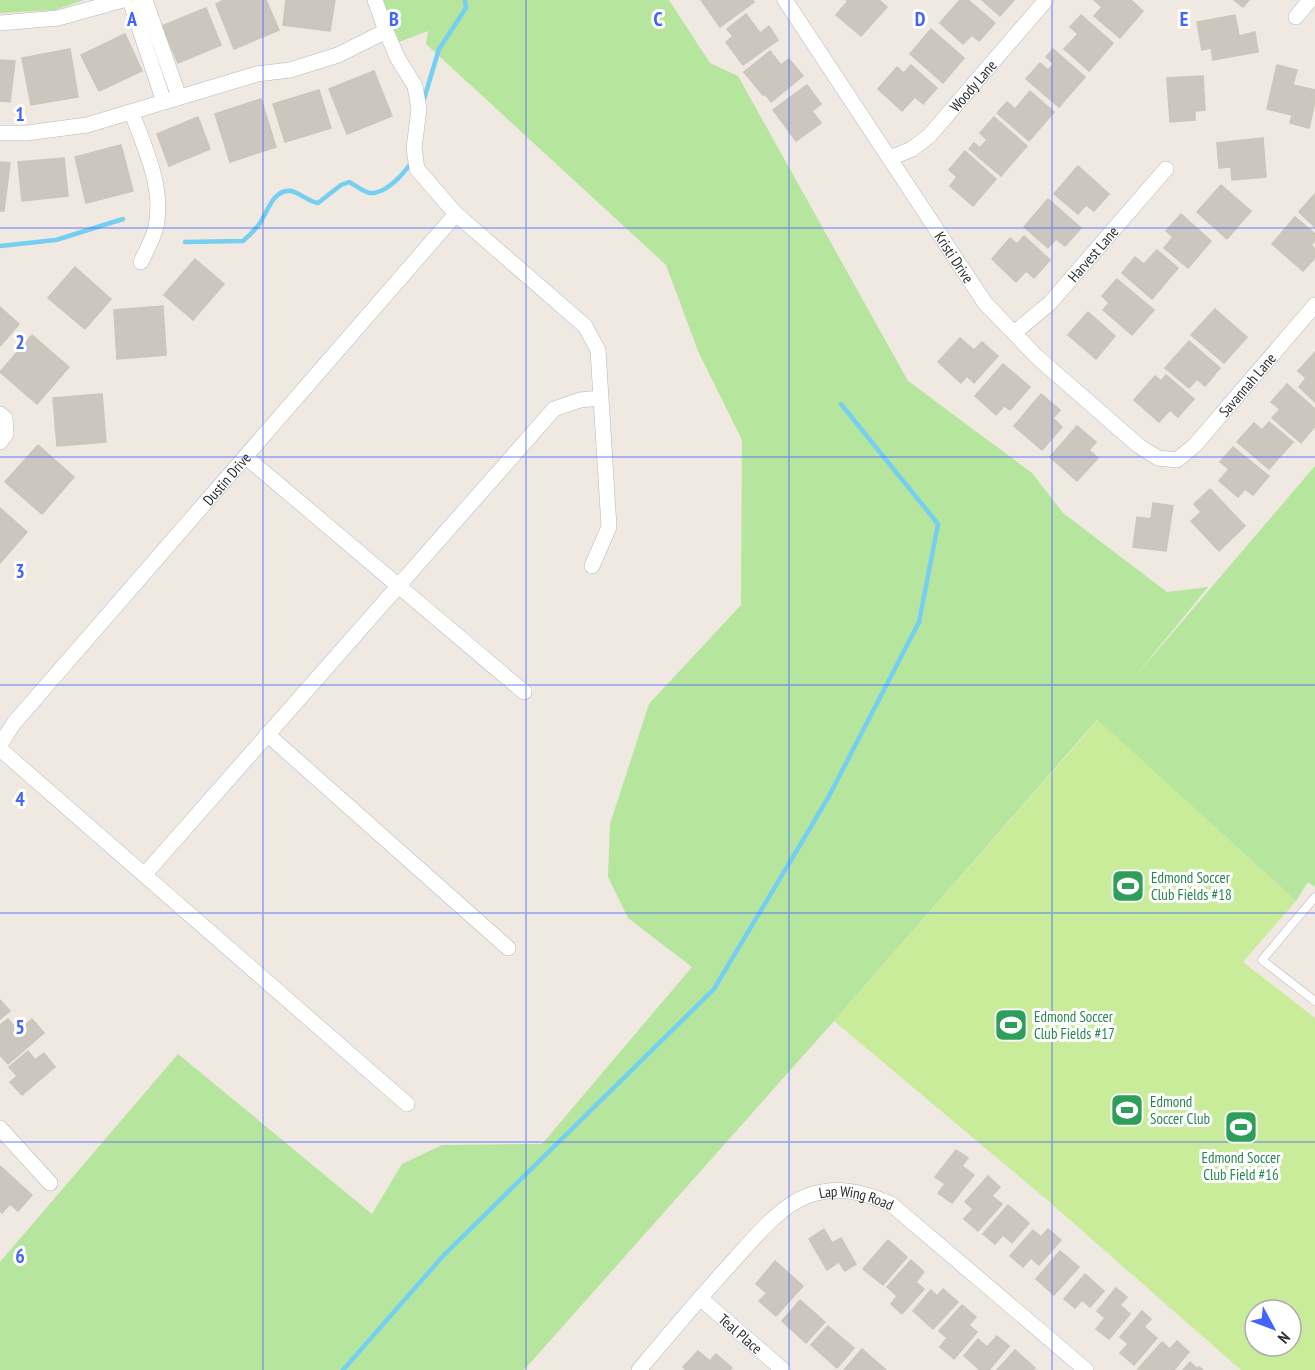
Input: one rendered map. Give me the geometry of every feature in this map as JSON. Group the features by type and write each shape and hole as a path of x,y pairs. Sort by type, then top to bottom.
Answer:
{"street":[{"path":"0,23 58,18 123,0"},
{"path":"130,0 171,99"},
{"path":"145,0 171,99"},
{"path":"375,0 398,59 415,86 419,110 414,148 417,169 456,214 585,326 598,350 609,527 592,566"},
{"name":"Kristi Drive","path":"785,0 985,303 1037,357 1139,446 1158,458 1177,460"},
{"name":"Woody Lane","path":"890,158 912,149 930,135 1046,0"},
{"path":"1296,17 1310,0"},
{"path":"0,133 27,133 87,125 257,74 290,70 338,55 386,31"},
{"path":"132,112 156,180 158,198 156,228 141,262"},
{"name":"Harvest Lane","path":"1014,333 1050,303 1166,169"},
{"name":"Dustin Drive","path":"0,745 14,723 456,214"},
{"name":"Savannah Lane","path":"1177,460 1195,445 1315,305"},
{"path":"145,874 554,409 580,400 600,398"},
{"path":"0,414 5,418 6,434 0,442"},
{"path":"246,457 524,692"},
{"path":"267,734 508,948"},
{"path":"0,749 407,1104"},
{"path":"0,1128 50,1183"},
{"name":"Lap Wing Road","path":"639,1370 756,1236 806,1196 837,1190 866,1193 891,1204 1086,1370"},
{"name":"Teal Place","path":"700,1298 783,1370"}],"lane":[{"path":"1315,897 1262,960 1315,1001"}],"green space":[{"path":"0,0 84,0 55,10 0,13"},
{"path":"382,0 669,0 710,63 738,76 908,381 1032,473 1063,513 1167,592 1208,587 1133,679 1315,466 1315,887 1308,882 1296,901 1097,720 524,1370 0,1370 0,1262 178,1054 372,1214 402,1164 442,1145 542,1144 692,967 628,918 608,877 610,824 649,704 741,605 742,440 698,351 666,265 426,44 428,31 399,42"},
{"name":"Edmond Soccer Club","path":"1098,720 1296,901 1243,962 1315,1018 1315,1370 1241,1370 1046,1199 834,1021"}],"building":[{"path":"224,0 266,0 279,30 234,49 216,4"},
{"path":"286,0 335,0 330,31 283,25"},
{"path":"701,0 753,0 754,2 720,27"},
{"path":"846,0 879,0 887,7 861,36 836,15 848,1"},
{"path":"960,0 968,0 995,23 979,41 972,35 963,44 940,23"},
{"path":"982,0 1014,0 1000,16"},
{"path":"1094,0 1131,0 1143,11 1120,38 1094,16 1102,7"},
{"path":"1234,0 1249,0 1243,7"},
{"path":"206,8 221,45 178,63 162,26"},
{"path":"746,14 760,33 769,26 778,40 743,65 726,42 733,36 727,29"},
{"path":"1081,15 1113,43 1089,71 1064,49 1078,34 1070,27"},
{"path":"1235,15 1239,36 1255,32 1258,52 1213,60 1211,48 1202,50 1197,22"},
{"path":"931,29 964,58 943,83 910,54"},
{"path":"125,34 142,71 99,91 81,55"},
{"path":"70,49 78,97 31,105 22,58"},
{"path":"1053,49 1085,77 1059,107 1026,79 1040,63 1048,70 1054,64 1046,57"},
{"path":"770,51 781,65 789,59 803,76 771,102 744,72"},
{"path":"0,60 15,61 10,102 0,101"},
{"path":"911,65 937,88 923,104 915,97 902,111 878,89 897,67 904,73"},
{"path":"1277,65 1297,70 1293,85 1315,90 1309,128 1290,123 1292,115 1267,109"},
{"path":"374,71 392,116 347,134 329,89"},
{"path":"1203,76 1205,110 1195,111 1195,120 1170,122 1167,78"},
{"path":"807,85 821,104 812,111 821,123 796,141 773,110"},
{"path":"319,90 331,128 285,142 273,104"},
{"path":"1030,91 1054,112 1029,141 997,113 1007,102 1015,109"},
{"path":"261,99 276,147 230,162 215,114"},
{"path":"198,117 210,149 169,166 157,134"},
{"path":"994,117 1027,146 1001,176 969,149 974,143 980,148 987,140 980,133"},
{"path":"1263,138 1266,177 1232,180 1231,167 1219,168 1217,143"},
{"path":"121,145 133,191 86,203 75,157"},
{"path":"965,151 996,179 973,206 950,186 957,177 949,170"},
{"path":"64,158 68,196 22,201 18,162"},
{"path":"0,162 10,163 4,211 0,211"},
{"path":"1078,166 1109,194 1094,211 1086,205 1078,214 1054,194"},
{"path":"1221,185 1251,211 1227,239 1197,212"},
{"path":"1315,194 1315,227 1299,212"},
{"path":"1048,199 1081,228 1065,246 1056,239 1048,248 1024,227"},
{"path":"1181,214 1211,241 1188,268 1164,248 1173,237 1166,231"},
{"path":"1295,217 1315,234 1315,241 1311,245 1315,249 1315,258 1303,271 1272,244"},
{"path":"1024,236 1050,260 1034,278 1026,271 1016,282 992,259 1010,238 1017,244"},
{"path":"1157,250 1178,268 1152,299 1122,273 1135,257 1144,264"},
{"path":"195,259 224,284 193,320 164,295"},
{"path":"75,267 111,299 85,329 48,298"},
{"path":"1117,279 1154,310 1132,335 1103,310 1109,303 1102,296"},
{"path":"163,306 166,355 117,359 114,310"},
{"path":"0,307 19,324 0,346"},
{"path":"1215,309 1247,337 1224,363 1191,335"},
{"path":"1088,312 1115,336 1096,359 1068,335"},
{"path":"32,335 69,367 37,404 0,372"},
{"path":"960,338 974,350 982,342 998,356 974,383 967,376 961,383 938,362"},
{"path":"1189,341 1220,368 1205,386 1197,379 1189,388 1165,368"},
{"path":"1315,352 1315,402 1299,387 1306,378 1298,371"},
{"path":"1003,364 1030,387 1010,410 1004,406 996,415 975,396"},
{"path":"1166,375 1194,399 1178,417 1170,410 1159,422 1134,400 1155,376 1161,381"},
{"path":"1287,384 1315,409 1315,426 1301,443 1272,418 1280,409 1271,402"},
{"path":"102,394 106,442 57,446 53,398"},
{"path":"1041,394 1060,410 1053,418 1062,427 1042,450 1014,426"},
{"path":"1269,422 1293,442 1269,469 1237,442 1254,423 1262,430"},
{"path":"1077,426 1096,442 1089,450 1098,458 1077,481 1050,457"},
{"path":"38,445 74,477 42,514 5,482"},
{"path":"1233,447 1269,476 1253,495 1245,489 1238,497 1219,481 1229,469 1220,462"},
{"path":"1210,489 1245,526 1219,551 1191,521 1201,512 1194,504"},
{"path":"1153,503 1173,506 1166,551 1133,547 1137,517 1151,519"},
{"path":"0,508 27,532 0,563"},
{"path":"0,1000 10,1011 0,1019"},
{"path":"8,1019 18,1031 32,1019 44,1033 8,1064 0,1055 0,1025"},
{"path":"28,1051 35,1060 44,1053 55,1067 22,1095 10,1082 17,1076 9,1067"},
{"path":"956,1150 968,1158 962,1166 974,1175 952,1203 938,1193 945,1184 935,1177"},
{"path":"0,1166 32,1195 18,1211 10,1204 2,1213 0,1211"},
{"path":"988,1176 1000,1187 992,1196 1002,1204 978,1231 964,1219 973,1209 965,1202"},
{"path":"1008,1205 1029,1223 1012,1243 1003,1235 995,1244 983,1234"},
{"path":"824,1229 832,1243 841,1238 856,1264 845,1271 839,1262 827,1270 809,1239"},
{"path":"1048,1229 1061,1240 1039,1265 1031,1258 1023,1267 1010,1256 1033,1230 1041,1237"},
{"path":"888,1240 907,1257 883,1285 863,1269"},
{"path":"1060,1251 1079,1267 1054,1295 1036,1279"},
{"path":"911,1260 924,1272 916,1282 924,1289 902,1314 891,1304 897,1296 887,1287"},
{"path":"775,1261 803,1286 776,1316 759,1301 767,1293 756,1284"},
{"path":"1085,1274 1104,1291 1090,1307 1082,1300 1075,1308 1064,1299"},
{"path":"1116,1288 1127,1297 1120,1305 1130,1314 1109,1339 1096,1329 1105,1318 1097,1311"},
{"path":"943,1289 958,1302 933,1329 913,1311 931,1290 937,1296"},
{"path":"800,1300 825,1322 806,1343 782,1321"},
{"path":"962,1305 976,1317 969,1325 977,1332 954,1359 940,1347 947,1338 939,1331"},
{"path":"1142,1311 1151,1319 1144,1327 1157,1338 1134,1365 1120,1353 1128,1344 1120,1337"},
{"path":"828,1326 854,1348 837,1368 811,1345"},
{"path":"997,1336 1009,1346 989,1370 980,1370 964,1356 978,1339 987,1347"},
{"path":"1177,1341 1189,1352 1174,1370 1138,1369 1162,1342 1170,1349"},
{"path":"862,1349 886,1370 844,1370"},
{"path":"1015,1350 1035,1368 1033,1370 997,1370"},
{"path":"698,1351 710,1361 716,1354 732,1368 729,1370 686,1370 683,1367"},
{"path":"1190,1362 1198,1369 1199,1367 1203,1370 1183,1370"}],"waterway":[{"path":"424,99 439,49 466,8 465,0"},
{"path":"185,242 243,241 258,226 275,197 280,193 291,191 318,203 341,185 349,182 370,193 376,192 388,187 412,162"},
{"path":"0,246 56,240 123,219"},
{"path":"343,1370 443,1256 714,989 828,798 919,622 938,524 841,404"}],"place":[{"name":"Edmond Soccer Club Fields #18","path":"1128,886"},
{"name":"Edmond Soccer Club Fields #17","path":"1011,1025"},
{"name":"Edmond Soccer Club","path":"1127,1110"},
{"name":"Edmond Soccer Club Field #16","path":"1241,1127"}]}
